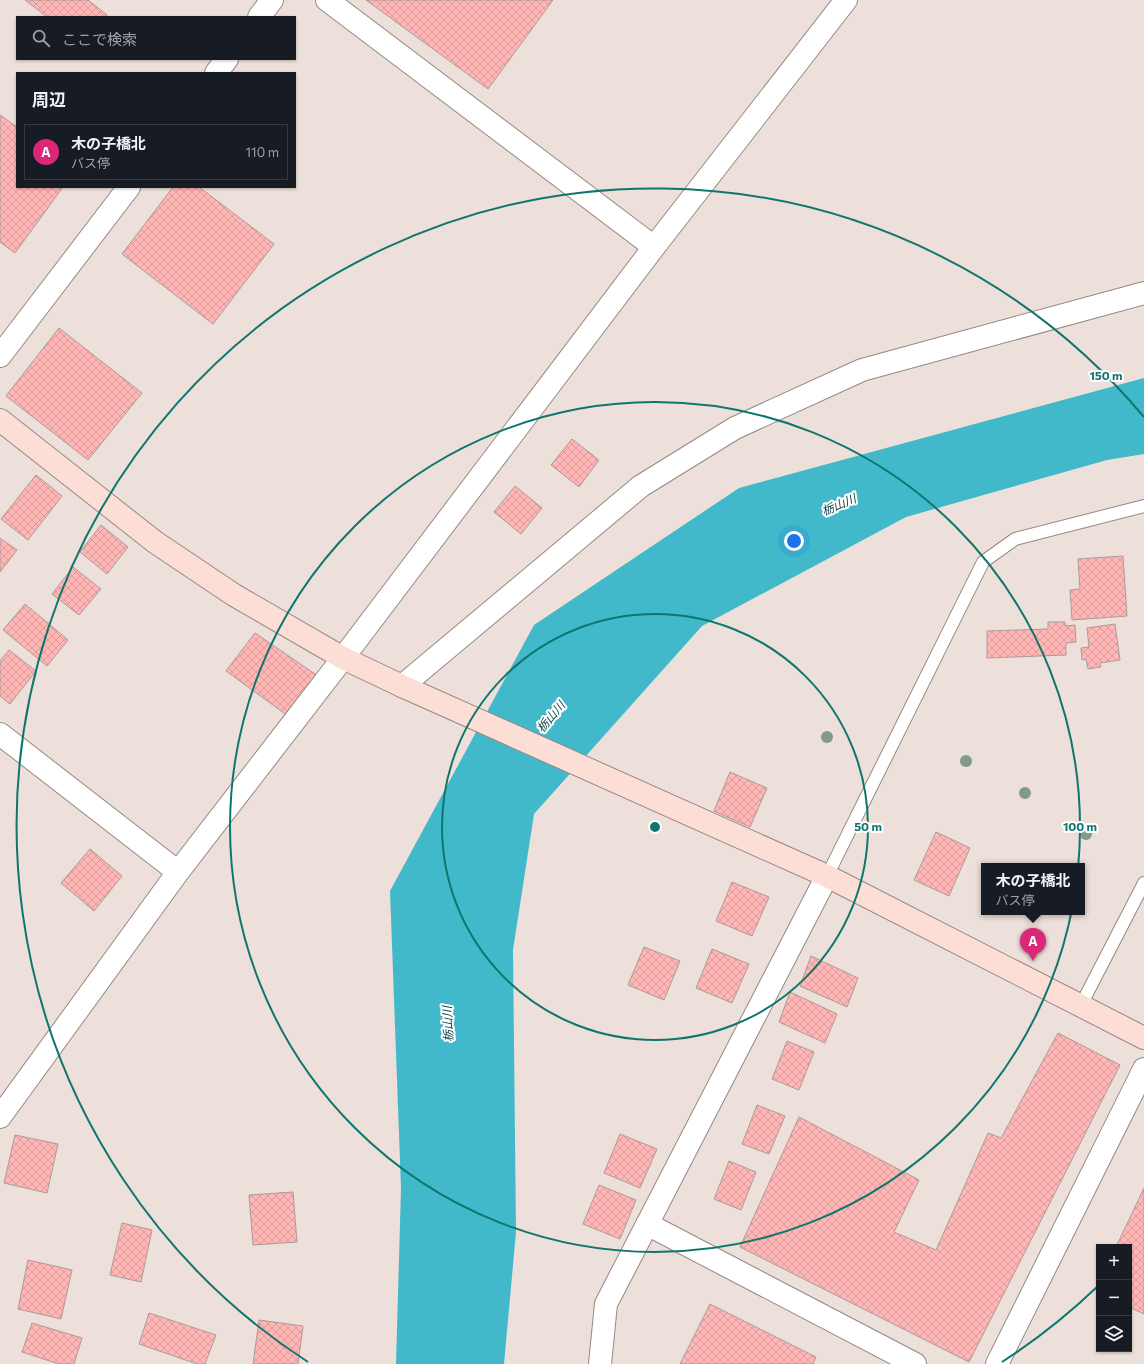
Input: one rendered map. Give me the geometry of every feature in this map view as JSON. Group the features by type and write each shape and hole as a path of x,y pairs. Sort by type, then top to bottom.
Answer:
{"street":[{"path":"260,16 272,0"},
{"path":"327,0 654,247"},
{"path":"0,1117 178,872 343,658 654,247 846,0"},
{"path":"217,72 226,60"},
{"path":"0,356 128,188"},
{"path":"402,686 641,486 735,428 862,370 1144,293"},
{"path":"0,420 155,542 234,595 343,658 402,686 827,876 1144,1038"},
{"path":"0,734 178,872"},
{"path":"600,1364 606,1304 827,876"},
{"path":"998,1364 1144,1069"},
{"path":"647,1224 915,1364"}],"lane":[{"path":"827,876 983,562 1015,538 1144,506"},
{"path":"1081,1005 1144,882"}],"water":[{"name":"栃山川","path":"1144,378 1144,454 1107,460 906,517 702,626 534,814 513,950 516,1232 504,1364 396,1364 401,1188 390,891 534,625 739,488"}],"building":[{"path":"25,0 88,0 107,15 106,16 46,16"},
{"path":"366,0 553,0 488,89"},
{"path":"0,115 16,126 16,188 62,188 15,253 0,242"},
{"path":"172,188 200,188 274,244 213,324 122,254"},
{"path":"59,328 142,393 88,460 6,396"},
{"path":"572,439 599,460 579,487 551,465"},
{"path":"36,475 62,496 28,540 1,519"},
{"path":"515,486 542,508 521,534 494,512"},
{"path":"101,525 128,547 107,574 80,552"},
{"path":"0,538 17,550 0,572"},
{"path":"1123,556 1127,616 1072,620 1070,590 1080,589 1078,559"},
{"path":"73,567 101,589 79,615 52,594"},
{"path":"25,604 68,640 47,666 3,630"},
{"path":"1048,622 1065,622 1065,626 1075,625 1076,642 1066,643 1066,655 987,658 987,631 1048,629"},
{"path":"1115,624 1120,660 1100,663 1101,667 1088,669 1086,659 1082,660 1081,648 1089,647 1087,628"},
{"path":"255,633 318,676 288,716 226,671"},
{"path":"9,650 36,671 10,704 0,696 0,661"},
{"path":"730,772 767,788 750,827 714,811"},
{"path":"936,832 970,848 949,896 914,880"},
{"path":"90,849 122,876 94,911 61,883"},
{"path":"732,882 769,897 752,936 716,921"},
{"path":"644,947 680,961 664,1000 628,985"},
{"path":"712,949 749,964 732,1003 696,988"},
{"path":"811,956 858,978 847,1007 800,986"},
{"path":"790,992 837,1014 825,1043 779,1022"},
{"path":"1058,1033 1120,1065 969,1362 740,1247 799,1117 919,1180 894,1232 936,1250 988,1133 1001,1138"},
{"path":"787,1041 814,1052 799,1090 772,1079"},
{"path":"757,1105 785,1116 769,1154 742,1144"},
{"path":"620,1134 657,1149 640,1188 604,1173"},
{"path":"15,1135 58,1144 47,1193 4,1183"},
{"path":"729,1161 756,1172 741,1210 714,1199"},
{"path":"599,1185 636,1200 620,1239 583,1224"},
{"path":"1144,1188 1144,1314 1132,1308 1132,1244 1117,1244"},
{"path":"293,1192 297,1242 253,1245 249,1195"},
{"path":"122,1223 152,1230 141,1282 110,1275"},
{"path":"28,1260 72,1270 61,1319 18,1309"},
{"path":"710,1304 816,1357 813,1364 680,1364"},
{"path":"149,1313 216,1335 205,1364 197,1364 139,1344"},
{"path":"259,1320 303,1326 298,1364 253,1364"},
{"path":"32,1323 82,1338 74,1364 59,1364 22,1352"}],"place":[{"name":"木の子橋北","path":"1033,961"}]}
